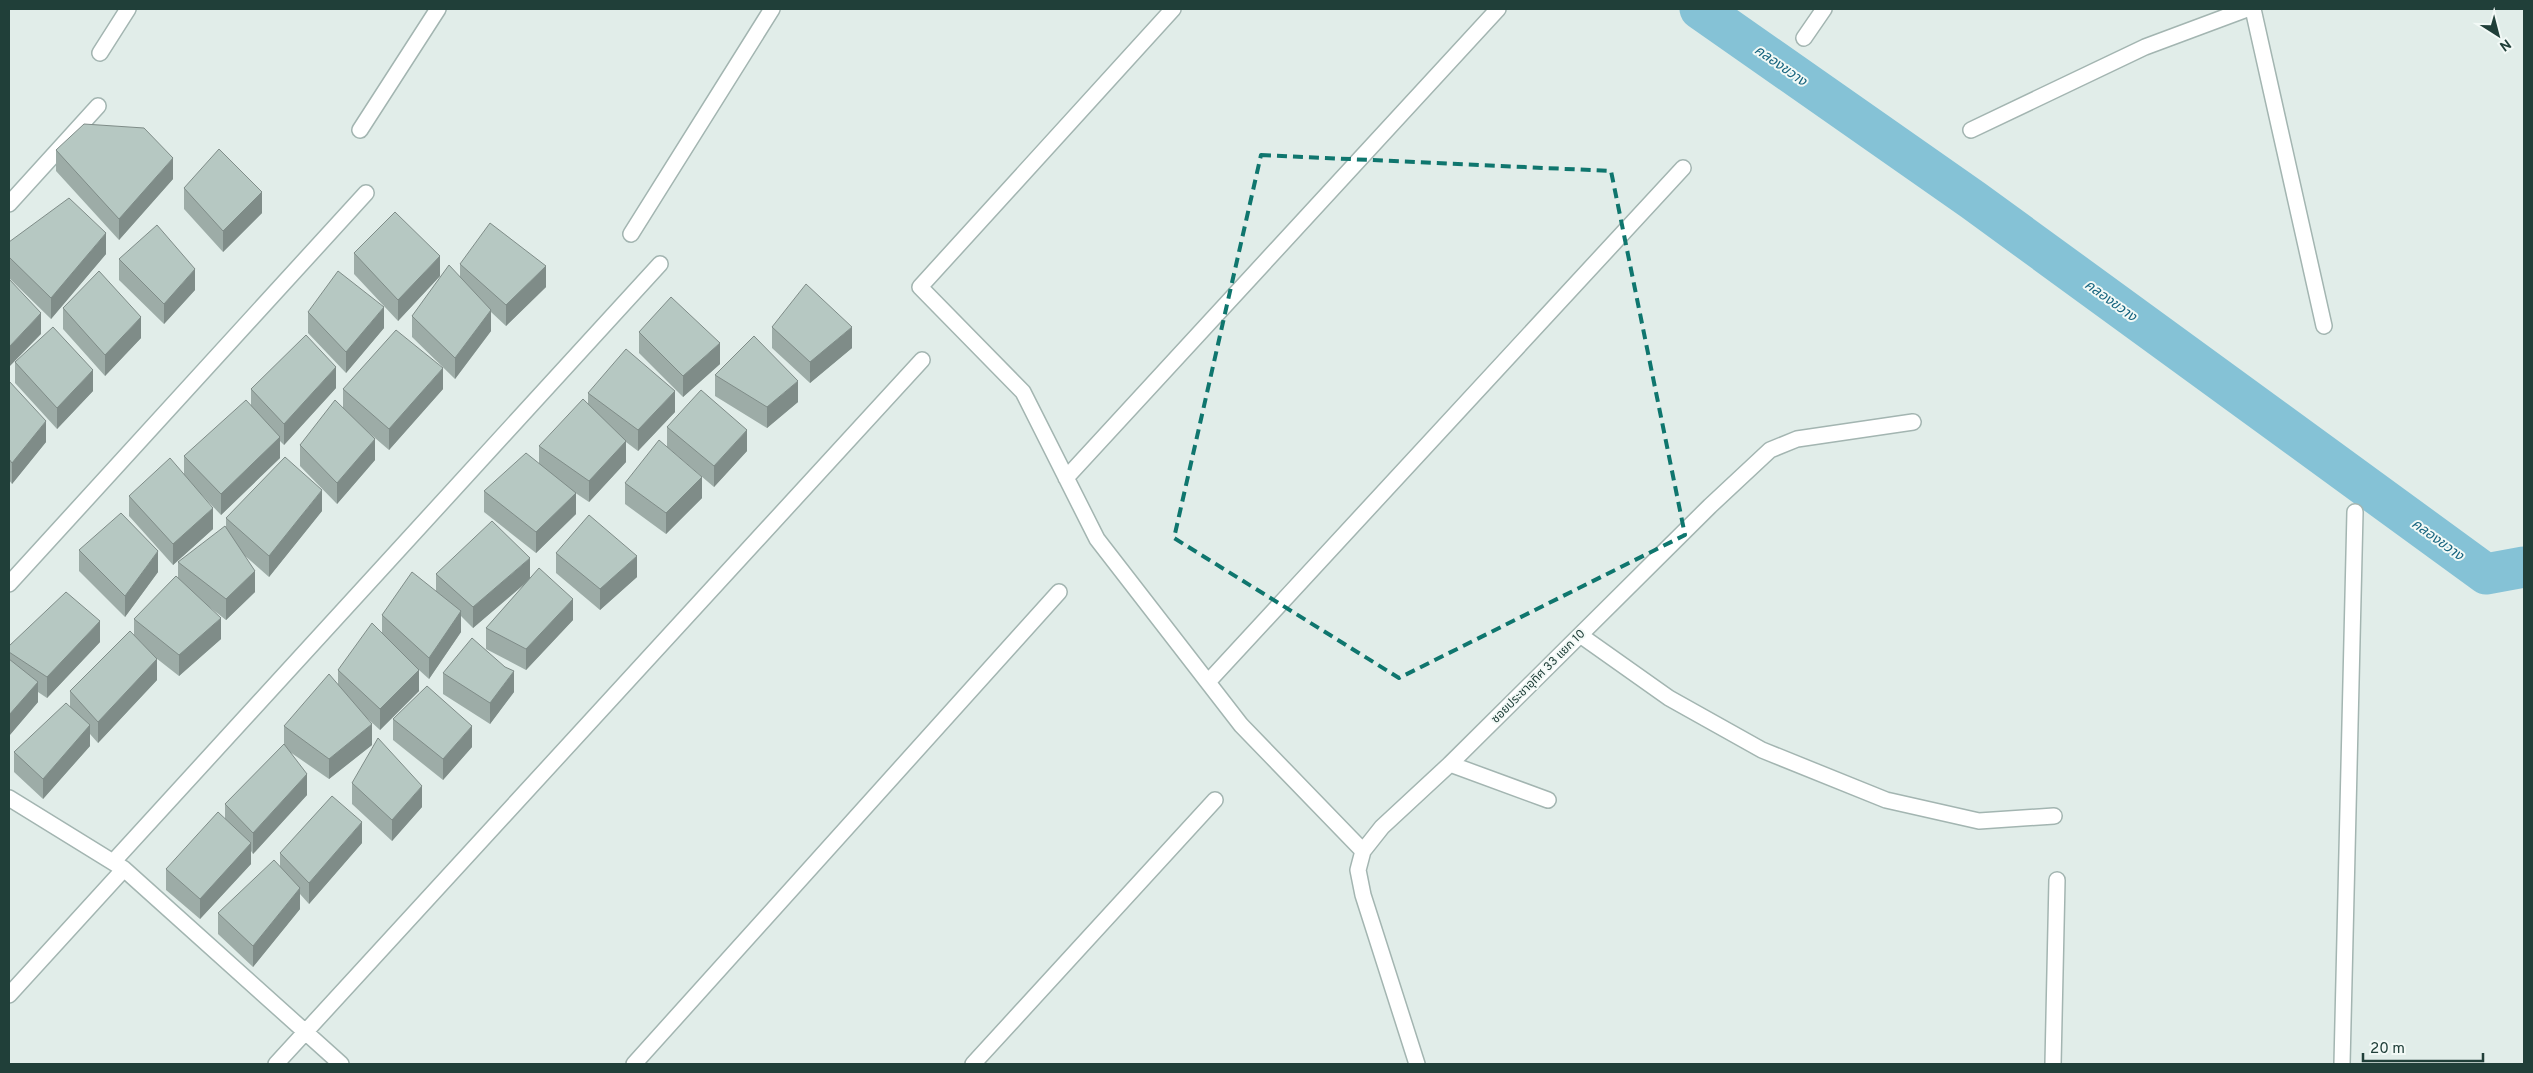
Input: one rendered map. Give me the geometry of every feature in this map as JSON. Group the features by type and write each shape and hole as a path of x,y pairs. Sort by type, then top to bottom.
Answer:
{"street":[{"path":"100,53 128,9"},
{"path":"360,130 438,9"},
{"path":"631,234 772,9"},
{"path":"1066,478 1498,9"},
{"path":"1804,38 1824,9"},
{"path":"1971,130 2146,47 2247,9"},
{"path":"2253,9 2324,326"},
{"path":"1171,10 920,287 1023,392 1097,539 1241,725 1363,851"},
{"path":"9,204 98,106"},
{"path":"1208,682 1683,168"},
{"path":"9,584 366,193"},
{"path":"9,995 118,866 660,264"},
{"path":"276,1064 922,360"},
{"name":"ซอยประชาอุทิศ 33 แยก 10","path":"1416,1064 1363,895 1358,870 1363,851 1382,827 1450,764 1770,450 1797,440 1913,422"},
{"path":"2342,1064 2355,512"},
{"path":"634,1064 1059,592"},
{"path":"1580,635 1669,698 1762,750 1886,800 1979,821 2054,816"},
{"path":"1450,764 1548,800"},
{"path":"9,798 118,866 341,1064"},
{"path":"973,1064 1215,800"},
{"path":"2053,1064 2057,880"}],"highlighted area":[{"path":"1261,155 1611,171 1685,535 1399,678 1174,538"}],"building":[{"path":"84,124 144,128 173,158 119,219 56,150"},
{"path":"219,149 262,192 223,231 184,188"},
{"path":"69,198 106,233 51,298 9,257 9,242"},
{"path":"395,212 440,256 398,300 354,253"},
{"path":"490,223 546,266 506,305 460,264"},
{"path":"157,225 195,269 164,304 119,259"},
{"path":"449,265 491,310 455,358 412,316"},
{"path":"99,271 141,317 105,355 63,308"},
{"path":"338,271 384,307 346,352 308,312"},
{"path":"9,279 41,313 9,347"},
{"path":"806,284 852,327 810,362 772,327"},
{"path":"671,297 720,343 683,376 639,332"},
{"path":"53,327 93,370 57,408 15,362"},
{"path":"396,330 443,368 389,429 343,389"},
{"path":"306,335 336,367 284,424 251,389"},
{"path":"754,336 798,381 767,407 715,375"},
{"path":"626,349 675,391 638,430 588,393"},
{"path":"9,381 46,421 12,463 9,459"},
{"path":"701,390 747,430 714,466 667,427"},
{"path":"583,399 626,441 589,481 539,446"},
{"path":"246,400 280,437 221,494 184,456"},
{"path":"335,400 375,439 337,483 300,445"},
{"path":"659,440 702,477 666,513 625,483"},
{"path":"526,453 576,493 536,532 484,491"},
{"path":"285,457 322,490 269,556 226,518"},
{"path":"170,458 213,508 173,544 129,496"},
{"path":"121,513 158,551 125,596 79,550"},
{"path":"589,515 637,556 600,589 556,553"},
{"path":"492,521 530,558 473,607 436,574"},
{"path":"225,526 255,571 226,599 178,562"},
{"path":"539,568 573,599 526,649 486,628"},
{"path":"412,572 461,611 429,658 382,615"},
{"path":"176,576 221,618 179,655 134,619"},
{"path":"66,592 100,621 47,677 9,652 9,646"},
{"path":"372,623 419,670 380,709 338,670"},
{"path":"130,631 157,659 98,722 70,691"},
{"path":"472,638 505,667 514,671 490,703 443,673"},
{"path":"9,659 38,682 9,715"},
{"path":"329,674 372,724 329,759 284,726"},
{"path":"427,686 472,726 443,759 393,719"},
{"path":"66,703 90,725 43,779 14,752"},
{"path":"378,738 422,786 392,820 352,783"},
{"path":"284,744 307,774 253,833 225,804"},
{"path":"332,796 362,822 309,883 280,853"},
{"path":"218,812 251,843 200,899 166,869"},
{"path":"274,860 300,888 253,946 218,913"}],"waterway":[{"name":"คลองขวาง","path":"1700,9 1973,200 2486,574 2524,567"}]}
